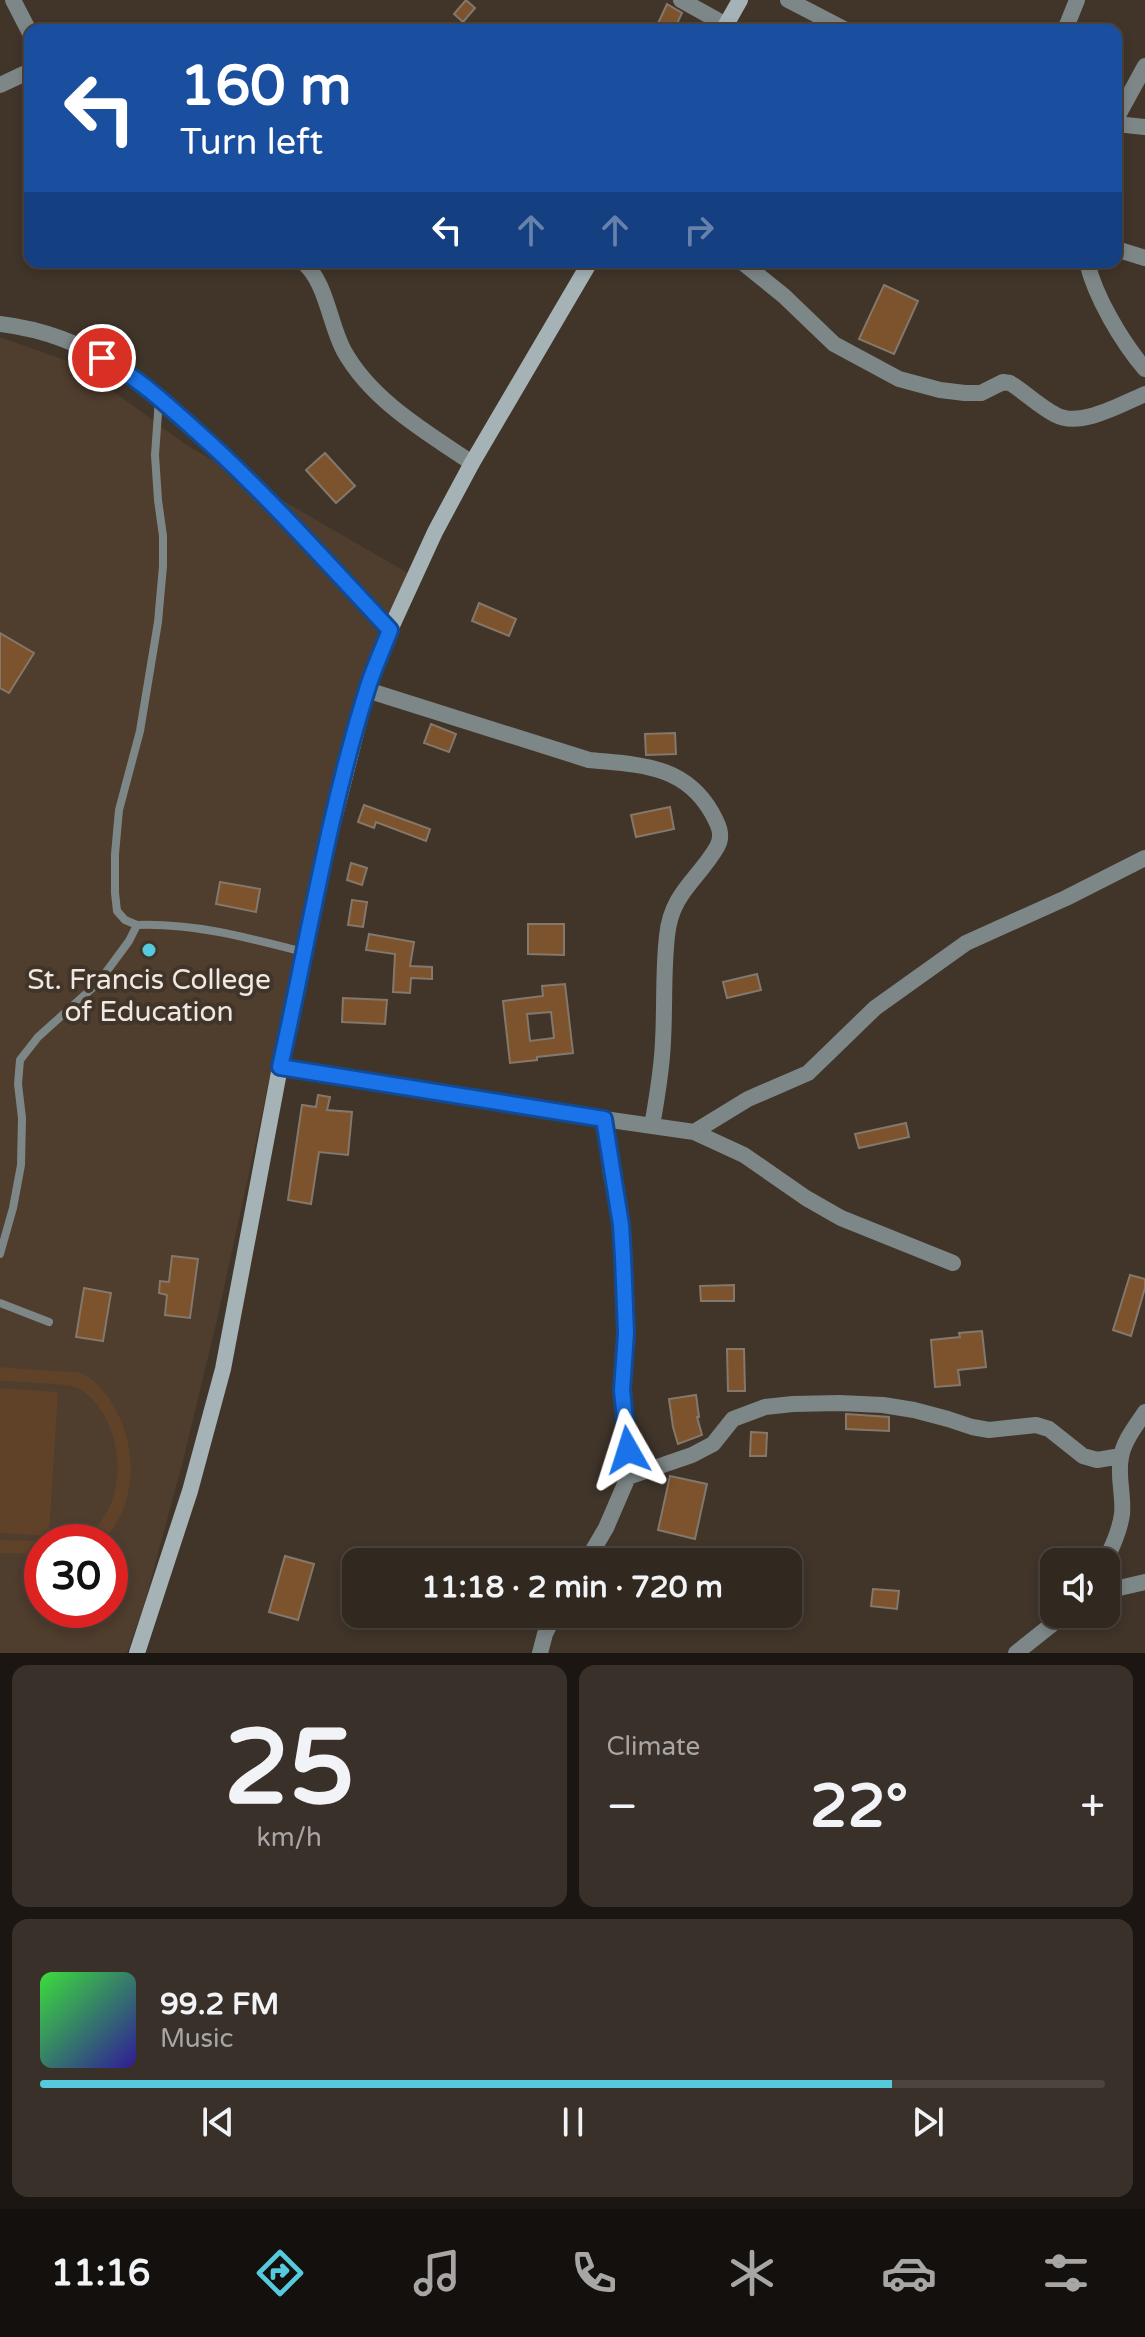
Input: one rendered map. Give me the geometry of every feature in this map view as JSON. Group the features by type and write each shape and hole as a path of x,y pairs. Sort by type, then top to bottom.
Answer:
{"main road":[{"path":"726,24 740,0"},
{"path":"137,1653 190,1491 223,1369 280,1067 323,862 367,690 390,630 435,532 587,268"}],"street":[{"path":"13,0 25,24"},
{"path":"681,0 718,24"},
{"path":"788,0 834,24"},
{"path":"1067,24 1077,0"},
{"path":"1122,110 1145,66"},
{"path":"0,85 24,74"},
{"path":"1122,123 1145,127"},
{"path":"1122,251 1145,258"},
{"path":"310,268 344,350 363,379 390,405 472,463"},
{"path":"749,268 834,344 899,379 965,393 981,393 1003,382 1010,383 1059,417 1070,420 1145,394"},
{"path":"1088,268 1109,315 1145,369"},
{"path":"0,324 54,335 86,349 119,367 159,397 242,472 390,630"},
{"path":"367,690 589,760 672,773 709,808 720,828 719,845 684,888 673,910 667,935 660,1082 652,1126"},
{"path":"694,1132 748,1099 808,1073 875,1008 966,943 1145,858"},
{"path":"280,1067 694,1132 744,1155 841,1218 953,1263"},
{"path":"594,1548 628,1477 622,1390 626,1333 621,1225 604,1119"},
{"path":"628,1477 692,1455 713,1444 733,1419 765,1407 793,1404 883,1405 989,1430 1036,1425 1049,1429 1083,1456 1097,1460 1121,1456"},
{"path":"1112,1548 1122,1514 1121,1456 1128,1438 1145,1412"},
{"path":"1120,1588 1145,1582"},
{"path":"540,1653 548,1628"},
{"path":"1016,1653 1047,1628"}],"lane":[{"path":"159,397 155,455 163,566 158,622 140,731 119,810 115,854 117,911 125,920 137,925 163,924 219,931 306,952"},
{"path":"0,1254 21,1165 20,1060 38,1037 98,983 137,925"},
{"path":"0,1303 49,1322"}],"shaded area":[{"name":"St. Francis College of Education","path":"0,337 76,364 188,446 408,573 321,844 216,1324 183,1461 144,1605 127,1653 0,1653"},
{"path":"0,1367 81,1373 103,1390 121,1420 130,1456 128,1493 116,1524 99,1524 112,1501 117,1471 114,1440 102,1411 92,1399 74,1387 0,1381"},
{"path":"0,1388 58,1392 50,1524 24,1524 24,1534 0,1533"},
{"path":"0,1540 24,1541 24,1554 0,1553"}],"building":[{"path":"466,0 475,8 463,22 454,14"},
{"path":"667,4 682,13 677,24 658,24"},
{"path":"884,285 918,301 894,354 859,339"},
{"path":"325,453 355,486 336,503 306,470"},
{"path":"479,603 516,619 509,636 472,621"},
{"path":"0,633 34,653 9,693 0,688"},
{"path":"431,724 456,734 449,752 424,743"},
{"path":"675,733 676,754 646,755 645,734"},
{"path":"364,805 430,829 426,841 376,822 374,828 358,822"},
{"path":"670,807 674,829 636,837 631,815"},
{"path":"351,863 367,868 362,885 347,880"},
{"path":"220,882 260,889 256,912 216,904"},
{"path":"352,900 367,902 363,927 348,925"},
{"path":"528,924 564,924 564,955 528,954"},
{"path":"369,934 414,942 410,966 432,967 432,979 411,978 410,993 393,992 395,954 366,950"},
{"path":"757,974 761,990 727,998 723,982"},
{"path":"565,984 573,1053 510,1063 503,1001 543,996 542,986","holes":["551,1012 554,1038 530,1041 527,1014"]},
{"path":"343,998 387,1000 385,1024 342,1022"},
{"path":"318,1095 330,1097 327,1110 352,1112 348,1155 319,1152 311,1204 288,1200 302,1105 316,1107"},
{"path":"906,1123 909,1137 859,1148 855,1134"},
{"path":"172,1256 198,1259 190,1318 165,1315 167,1295 159,1293 160,1281 169,1282"},
{"path":"1130,1275 1145,1279 1131,1336 1113,1330"},
{"path":"734,1285 734,1301 701,1301 700,1286"},
{"path":"84,1288 111,1293 103,1341 76,1337"},
{"path":"982,1331 986,1367 958,1370 960,1385 935,1387 931,1340"},
{"path":"727,1349 744,1349 745,1391 728,1391"},
{"path":"696,1395 702,1435 678,1444 669,1399"},
{"path":"846,1414 889,1417 889,1431 846,1429"},
{"path":"751,1432 767,1433 766,1456 750,1456"},
{"path":"670,1476 707,1484 695,1539 658,1530"},
{"path":"285,1556 314,1564 298,1620 269,1612"},
{"path":"873,1589 899,1591 897,1609 871,1606"}],"place":[{"name":"St. Francis College of Education","path":"149,950"}],"route":[{"path":"102,358 159,397 242,472 390,630 367,690 352,742 280,1067 604,1119 621,1225 626,1333 622,1390 628,1450"}]}
